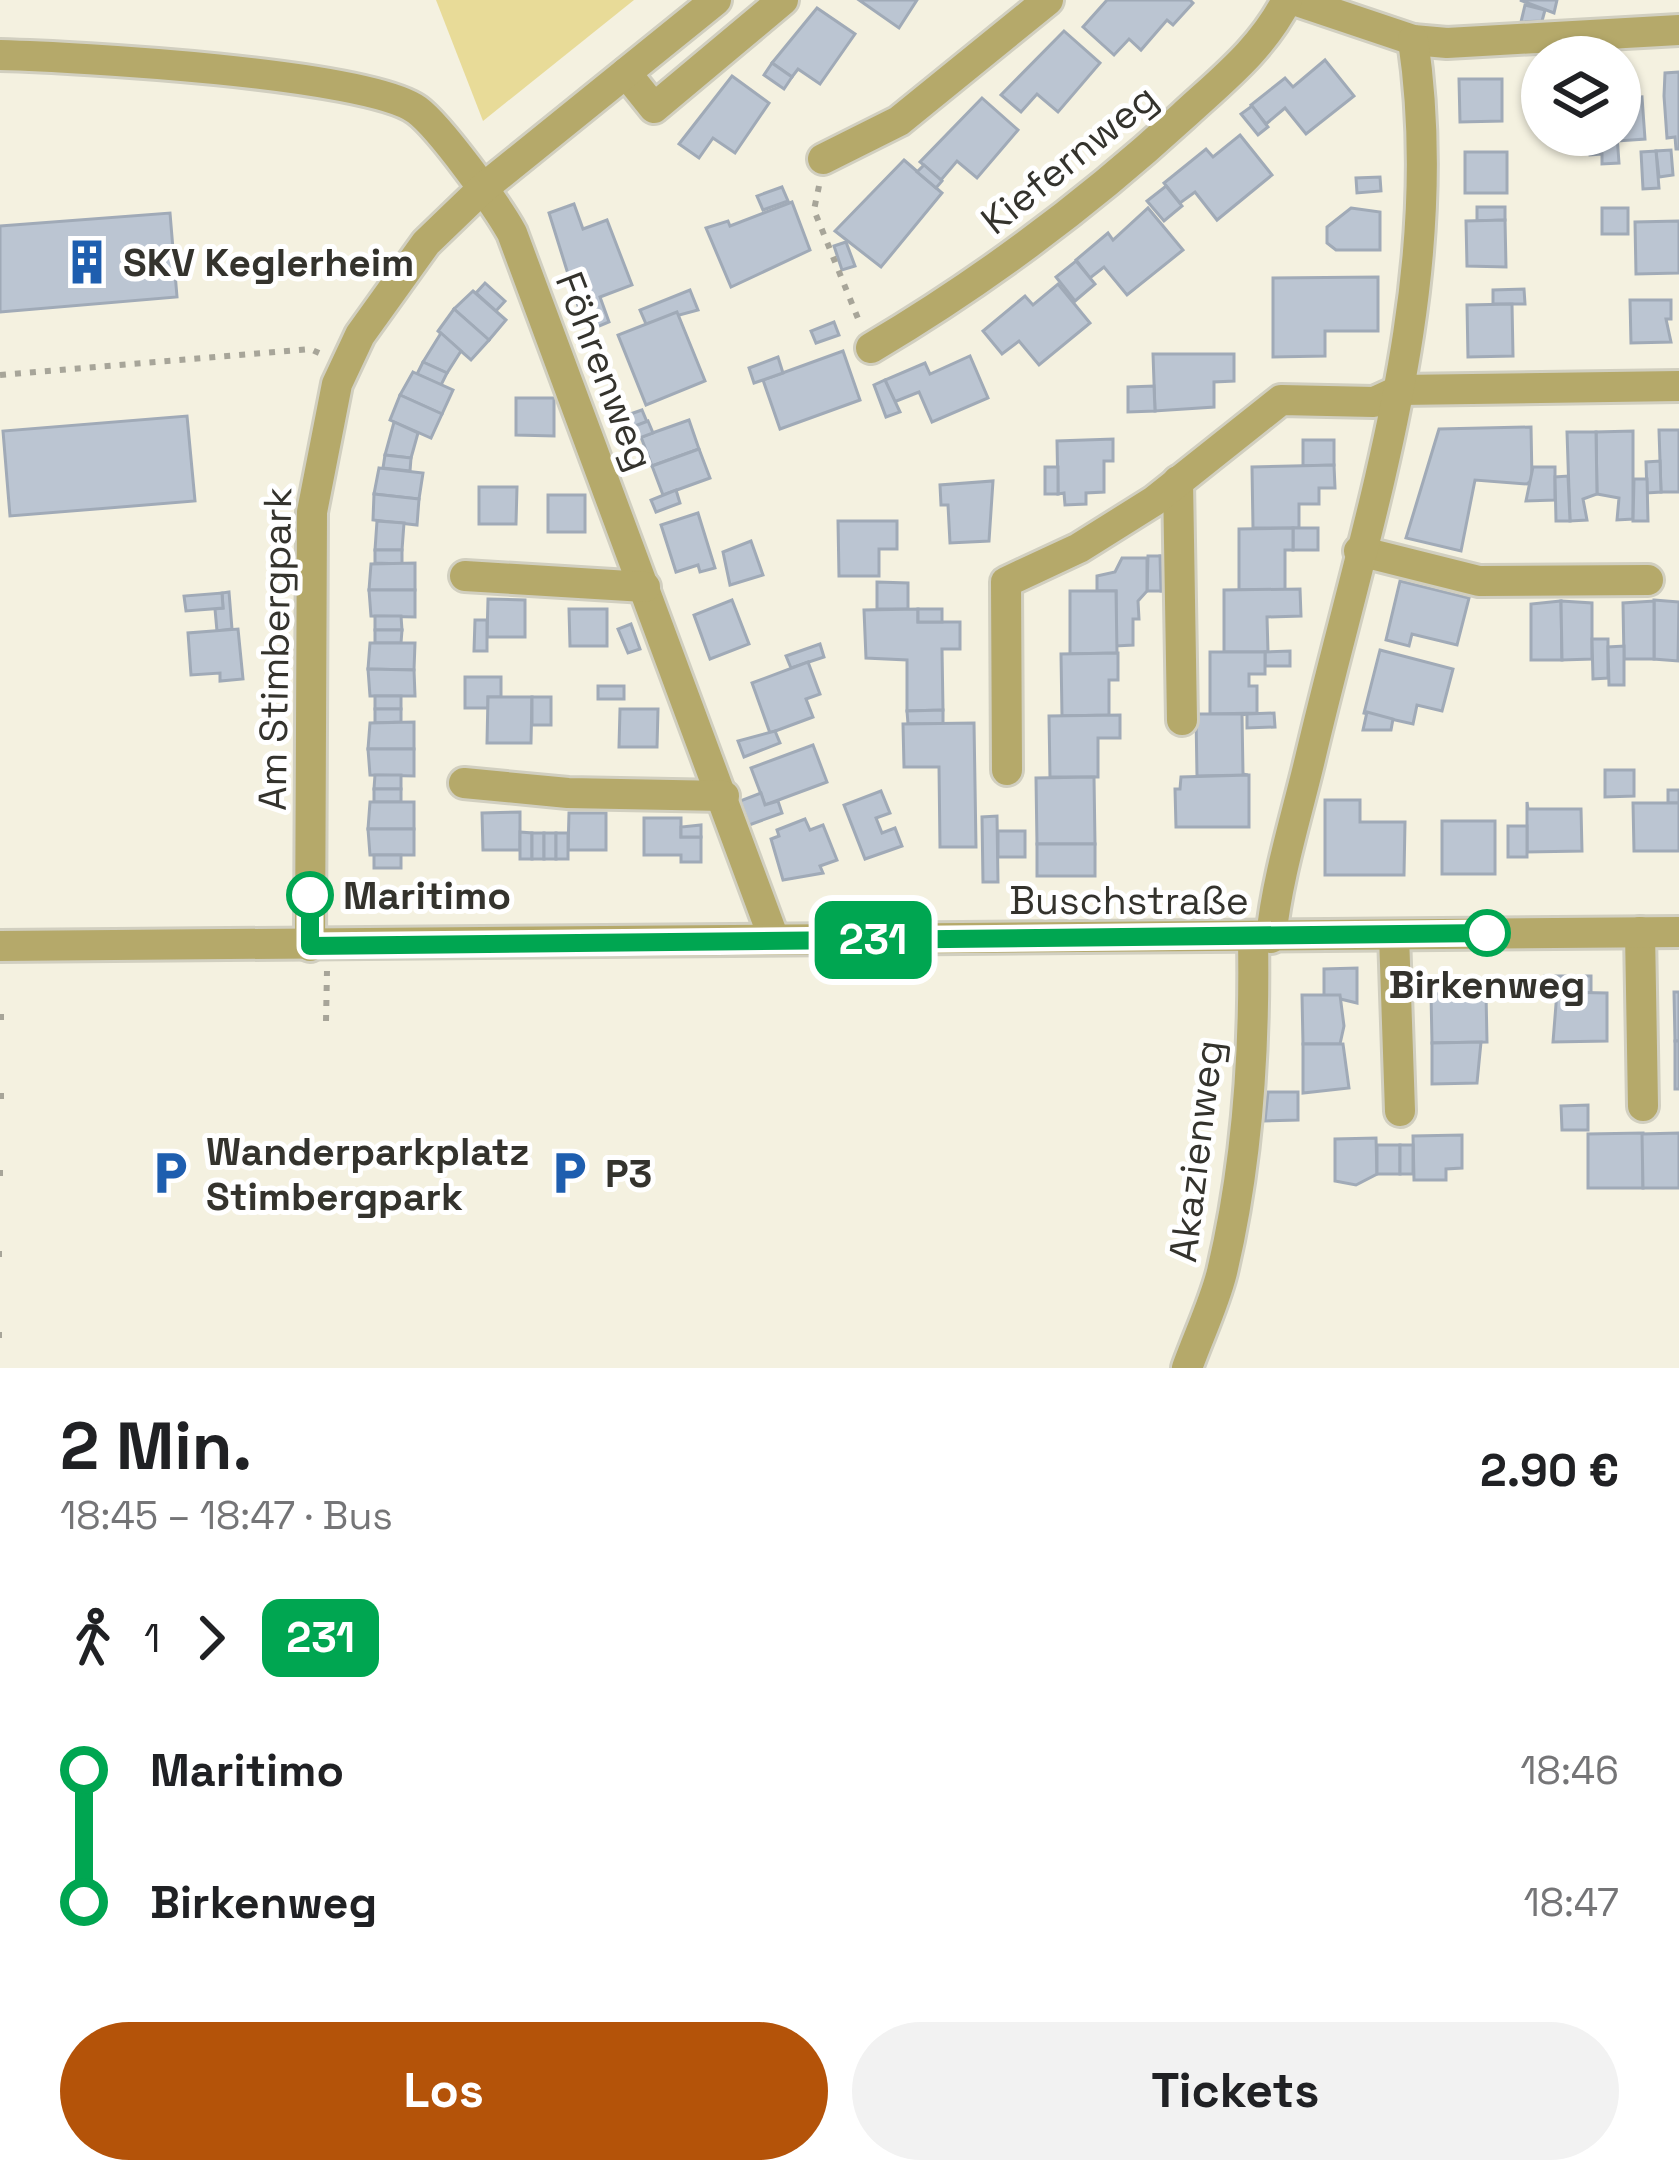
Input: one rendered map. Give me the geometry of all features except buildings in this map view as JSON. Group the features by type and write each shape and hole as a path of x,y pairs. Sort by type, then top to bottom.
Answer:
{"street":[{"name":"Am Stimbergpark","path":"319,946 312,512 322,446 346,365 360,335 426,243 481,190 716,0"},
{"path":"626,74 654,108 783,0"},
{"path":"824,159 899,121 1048,0"},
{"path":"1291,0 1413,40 1489,45 1679,30"},
{"name":"Kiefernweg","path":"871,348 958,296 1097,195 1267,39 1291,0"},
{"path":"1262,939 1400,389 1419,283 1426,193 1423,107 1413,40"},
{"path":"0,55 343,83 418,111 481,190"},
{"name":"Föhrenweg","path":"481,190 512,233 774,939"},
{"path":"1007,770 1006,582 1079,548 1178,481 1281,400 1374,402 1400,389 1679,386"},
{"path":"1178,481 1182,720"},
{"path":"1359,551 1479,581 1648,580"},
{"path":"464,576 645,587"},
{"path":"464,783 568,793 724,796"},
{"path":"1640,932 1643,1106"},
{"name":"Buschstraße","path":"3,946 1679,932"},
{"path":"1394,935 1400,1111"},
{"name":"Akazienweg","path":"1187,1368 1221,1274 1240,1166 1262,939"}],"path":[{"path":"824,159 814,210 871,348"},
{"path":"0,375 310,349 346,365"},
{"path":"319,946 326,1021"}],"shaded area":[{"path":"436,0 634,0 483,121"}],"bus line":[{"name":"231","path":"310,895 310,946 1487,933"}],"place":[{"name":"SKV Keglerheim","path":"87,262"},
{"name":"Maritimo","path":"310,895"},
{"name":"Birkenweg","path":"1487,933"},
{"name":"Wanderparkplatz Stimbergpark","path":"170,1173"},
{"name":"P3","path":"569,1173"}]}
